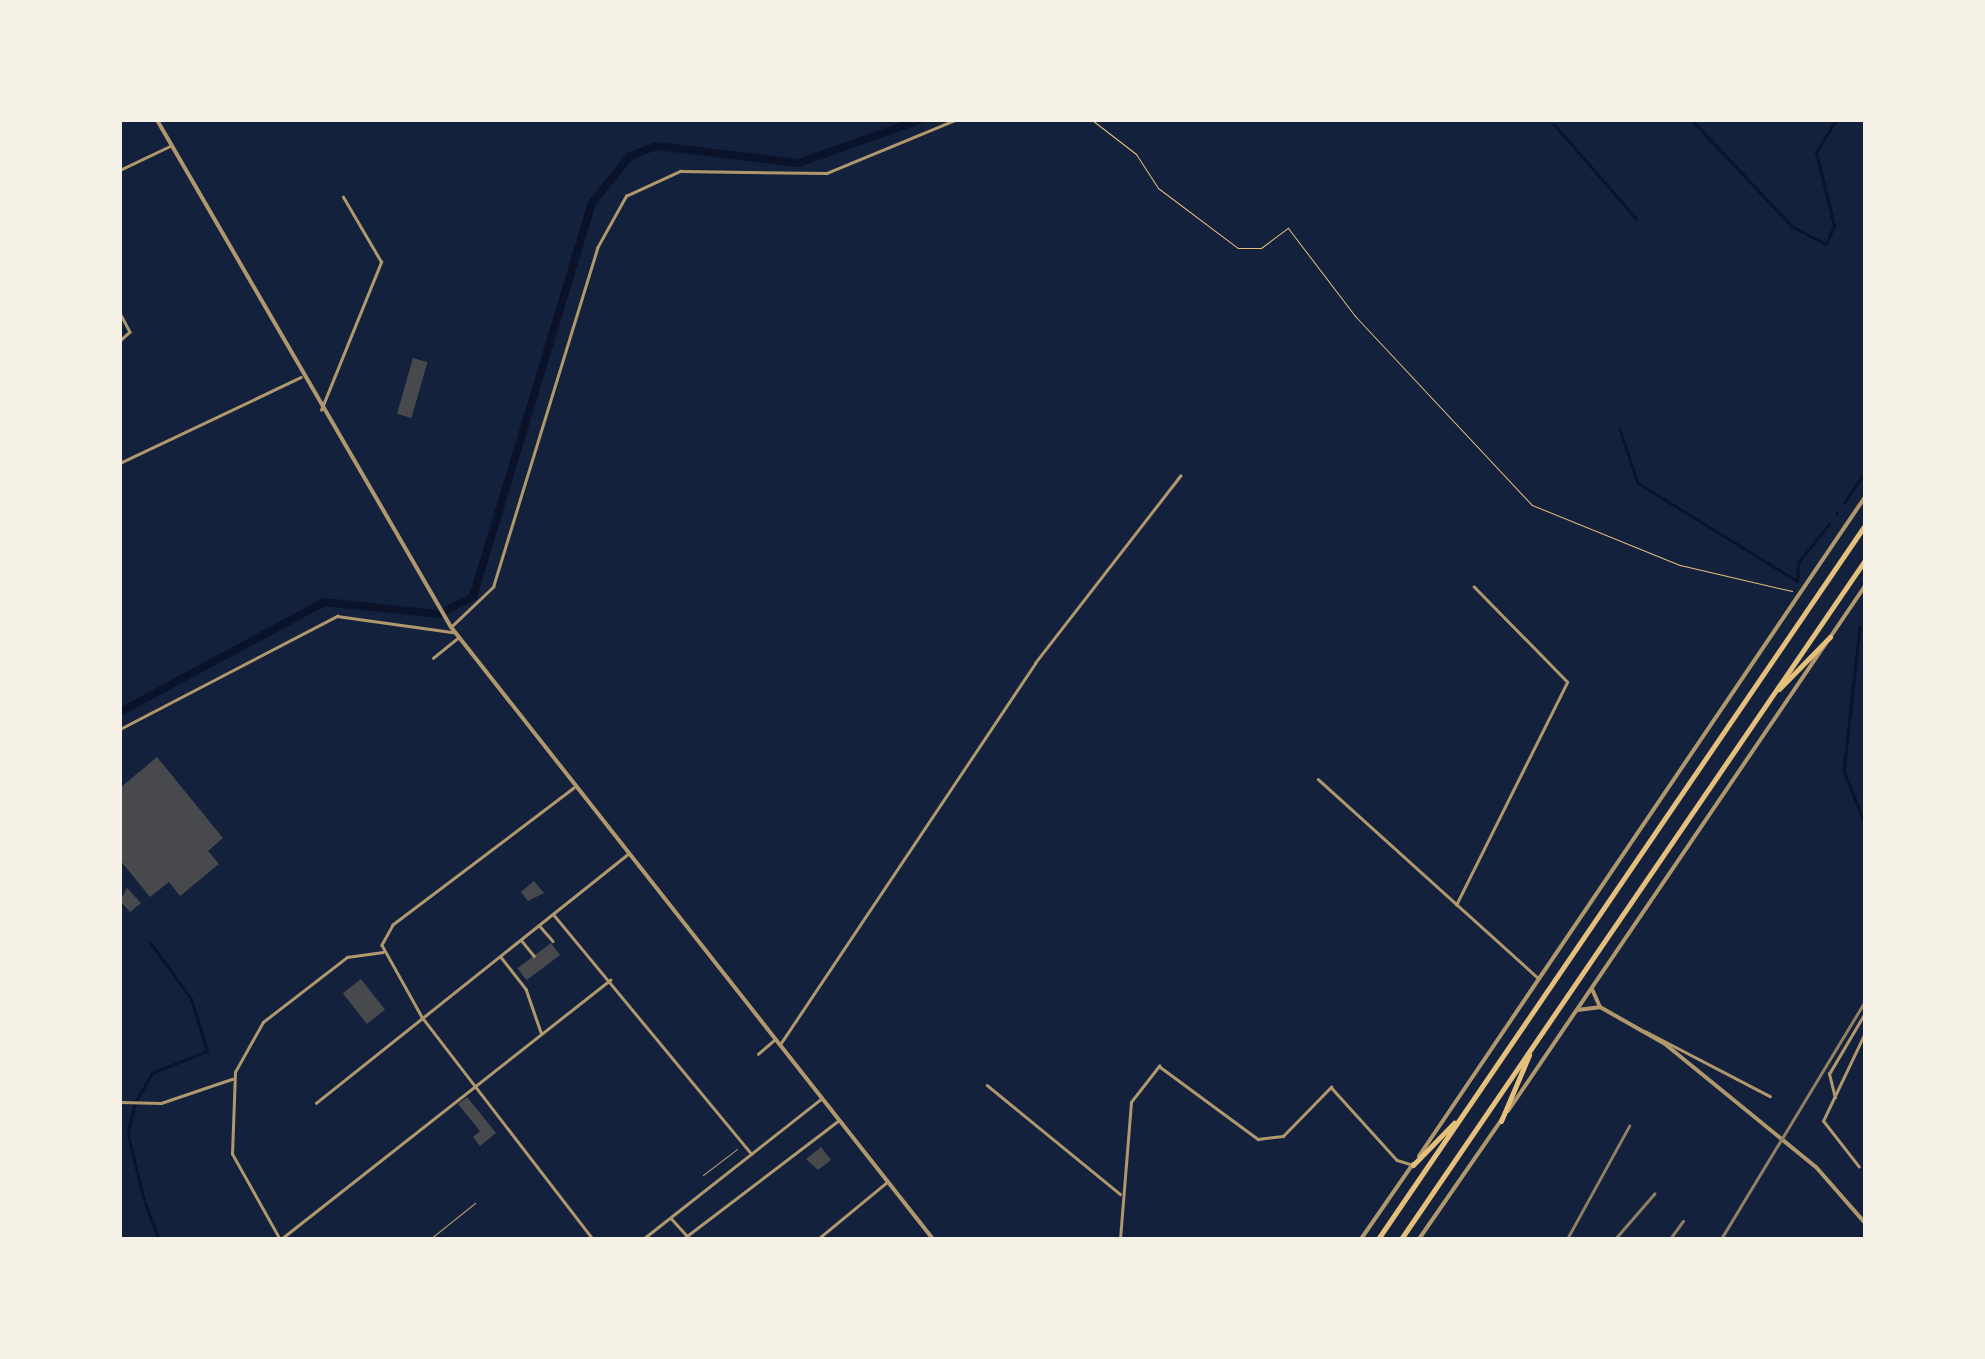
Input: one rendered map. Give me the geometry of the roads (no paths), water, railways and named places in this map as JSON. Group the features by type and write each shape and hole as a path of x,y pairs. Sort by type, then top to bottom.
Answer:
{"highway":[{"path":"1378,1239 1865,525"},
{"path":"1401,1239 1865,560"},
{"path":"1770,698 1830,638"},
{"path":"1501,1121 1535,1041"},
{"path":"1413,1165 1463,1114"}],"street":[{"path":"157,120 300,377 446,620 933,1239"},
{"path":"453,629 493,587 597,248 626,196 680,171 827,173 955,120"},
{"path":"120,170 170,146"},
{"path":"321,410 381,262 343,198"},
{"path":"120,313 130,334 120,341"},
{"path":"120,464 300,377"},
{"path":"758,1054 778,1042 1035,663 1180,476"},
{"path":"1361,1239 1865,498"},
{"path":"1419,1239 1865,586"},
{"path":"1456,905 1567,682 1474,588"},
{"path":"120,729 337,616 453,629"},
{"path":"433,658 459,638"},
{"path":"1318,778 1537,977"},
{"path":"383,952 393,925 576,787"},
{"path":"316,1104 629,854"},
{"path":"554,914 752,1154"},
{"path":"539,924 552,942"},
{"path":"521,939 534,956"},
{"path":"383,952 422,1017 593,1239"},
{"path":"383,952 347,957 263,1022 234,1079 232,1154 280,1239 473,1082 610,980"},
{"path":"500,956 526,989 541,1032"},
{"path":"1592,984 1600,1007 1644,1032 1742,1107 1816,1168 1865,1223"},
{"path":"1573,1013 1600,1007"},
{"path":"1835,1100 1829,1074 1865,1013"},
{"path":"1644,1032 1656,1029 1770,1096"},
{"path":"1865,1033 1823,1122 1859,1167 1865,1182"},
{"path":"1120,1239 1131,1102 1159,1066 1258,1140 1282,1136 1331,1087 1397,1160 1413,1165"},
{"path":"120,1102 161,1103 234,1079"},
{"path":"987,1085 1122,1194"},
{"path":"643,1239 822,1098"},
{"path":"671,1218 687,1238 839,1120"},
{"path":"1859,1167 1865,1162"},
{"path":"818,1239 888,1182"}],"lane":[{"path":"703,1175 737,1149"},
{"path":"430,1239 475,1203"}],"waterway":[{"path":"120,712 324,602 439,614 473,597 592,203 630,156 656,146 799,163 919,120"},
{"path":"1543,120 1570,120"},
{"path":"1692,120 1793,227 1826,244 1834,226 1816,152 1836,120"},
{"path":"1554,124 1636,218"},
{"path":"1620,429 1638,483 1797,581 1798,563 1829,524"},
{"path":"1844,503 1865,472"},
{"path":"1860,627 1844,771 1865,823"},
{"path":"136,1101 152,1073 207,1051 191,999 151,944"},
{"path":"135,1105 128,1133 144,1199"},
{"path":"145,1202 159,1239"}],"railway":[{"path":"1721,1239 1865,1001"},
{"path":"1567,1239 1629,1126"},
{"path":"1615,1239 1654,1194"},
{"path":"1670,1239 1683,1221"}]}
